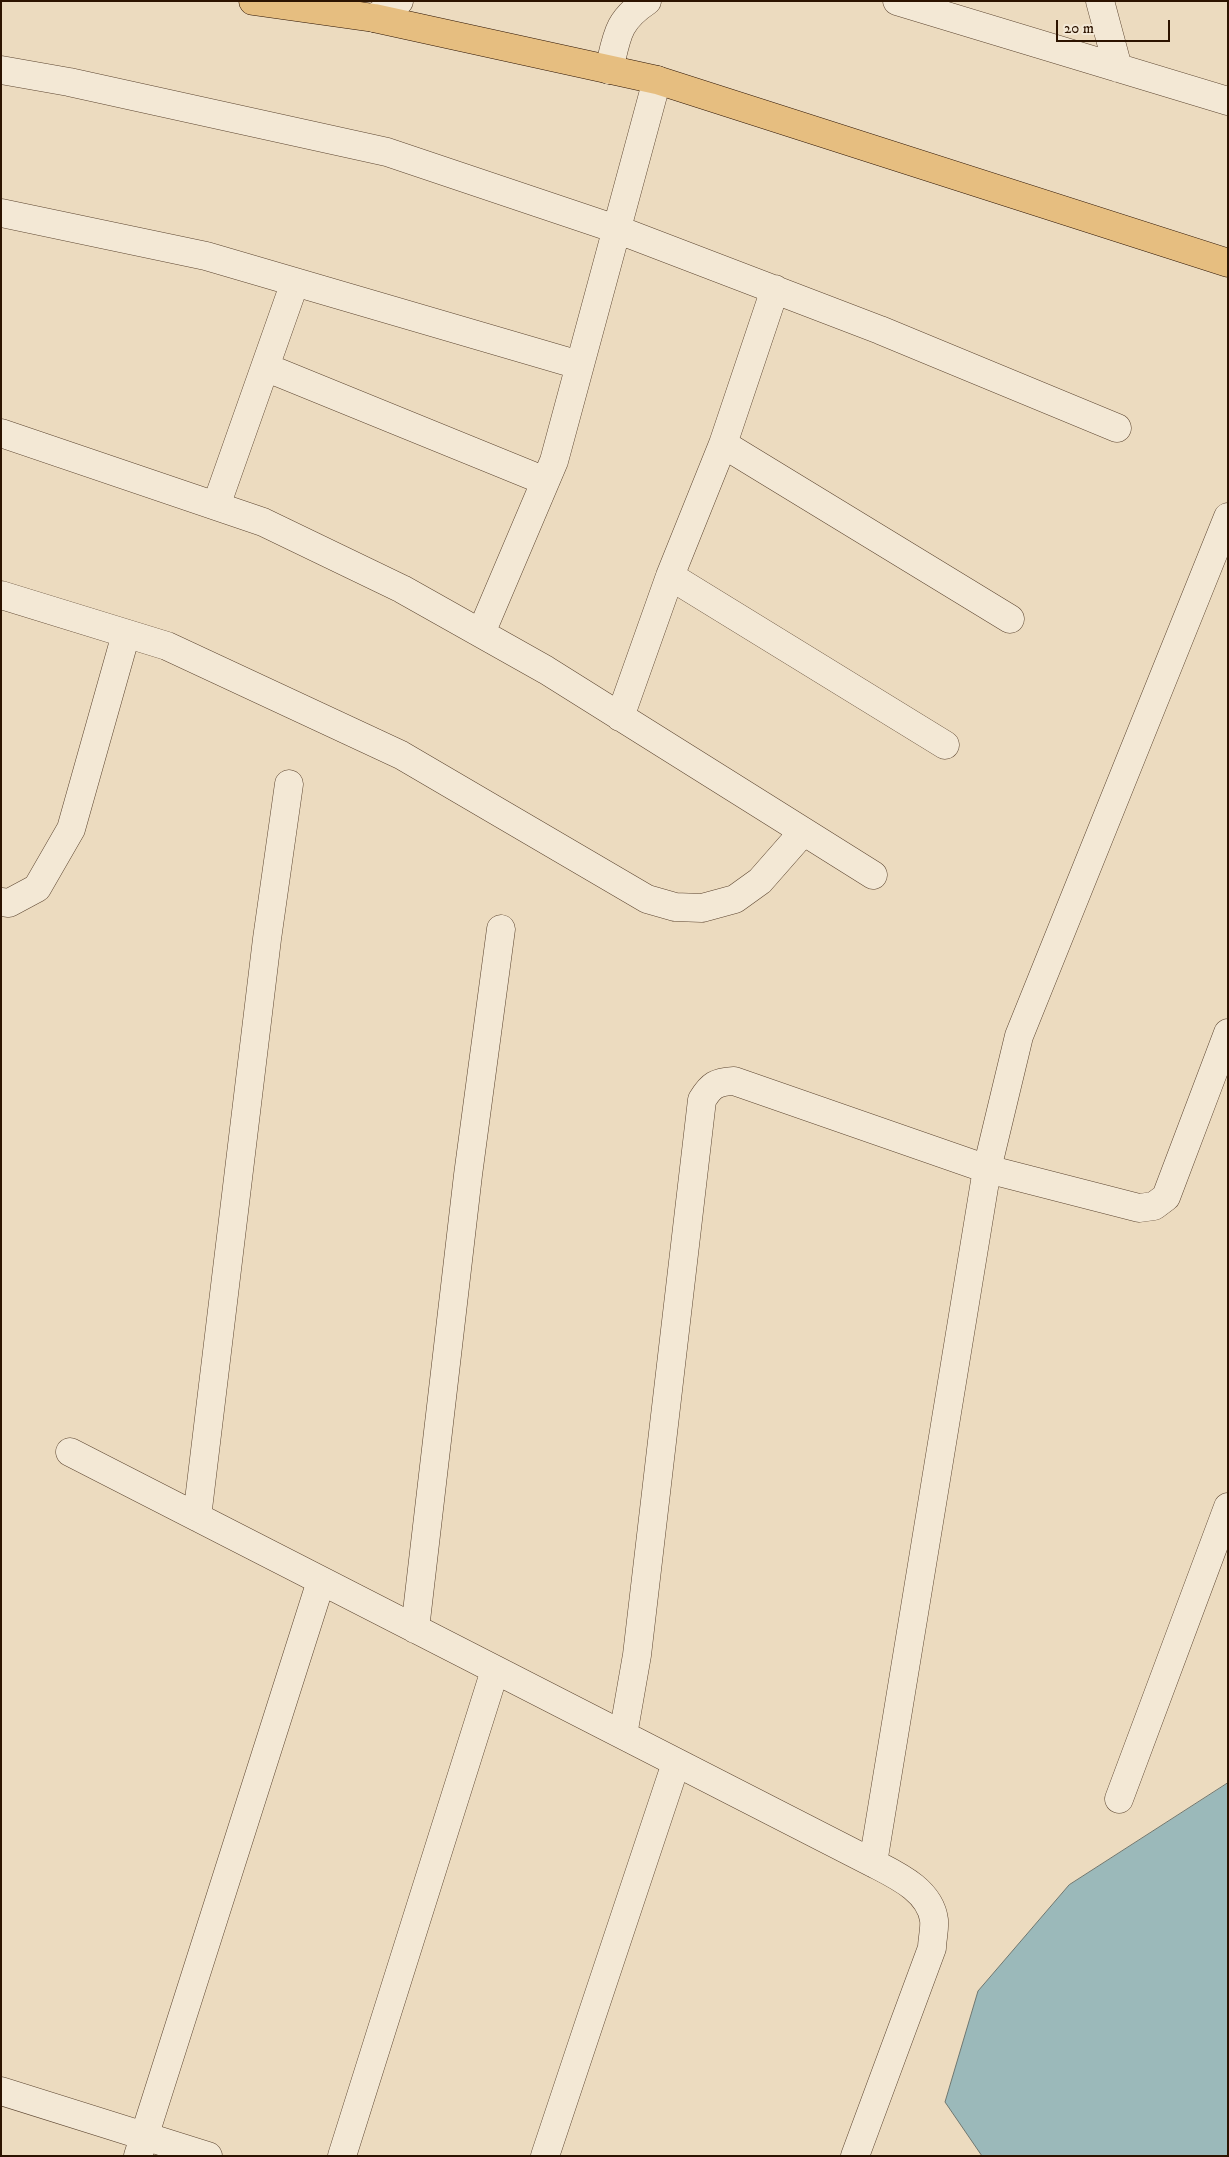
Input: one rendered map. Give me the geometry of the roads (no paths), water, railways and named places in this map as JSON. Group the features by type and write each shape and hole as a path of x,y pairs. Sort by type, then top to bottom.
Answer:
{"main road":[{"path":"253,1 374,18 657,80 1228,263"}],"street":[{"path":"374,18 399,1"},
{"path":"609,70 623,21 633,10 647,1"},
{"path":"897,1 1228,101"},
{"path":"1100,1 1118,68"},
{"path":"1,70 69,82 387,152 616,228 880,330 1117,428"},
{"path":"481,633 554,461 657,80"},
{"path":"1,212 206,256 579,365"},
{"path":"216,506 295,282"},
{"path":"620,718 670,576 722,444 775,289"},
{"path":"265,368 545,481"},
{"path":"1,434 272,526 402,589 546,670 873,875"},
{"path":"722,444 1010,619"},
{"path":"873,1863 987,1169 1019,1036 1228,517"},
{"path":"670,576 945,745"},
{"path":"1,596 167,646 402,755 647,899 675,907 702,908 735,899 760,881 803,832"},
{"path":"1,902 9,903 37,888 71,829 126,634"},
{"path":"197,1517 267,939 289,784"},
{"path":"415,1629 468,1175 502,929"},
{"path":"623,1735 637,1655 702,1100 710,1086 720,1082 734,1081 987,1169 1140,1208 1154,1206 1166,1197 1228,1033"},
{"path":"70,1452 873,1863 903,1879 923,1896 934,1920 932,1948 855,2156"},
{"path":"1119,1799 1228,1507"},
{"path":"142,2146 321,1581"},
{"path":"342,2156 495,1670"},
{"path":"545,2156 676,1762"},
{"path":"1,2091 142,2146 208,2156"}],"water":[{"path":"1228,1783 1228,2156 982,2156 945,2102 978,1991 1069,1885"}]}
